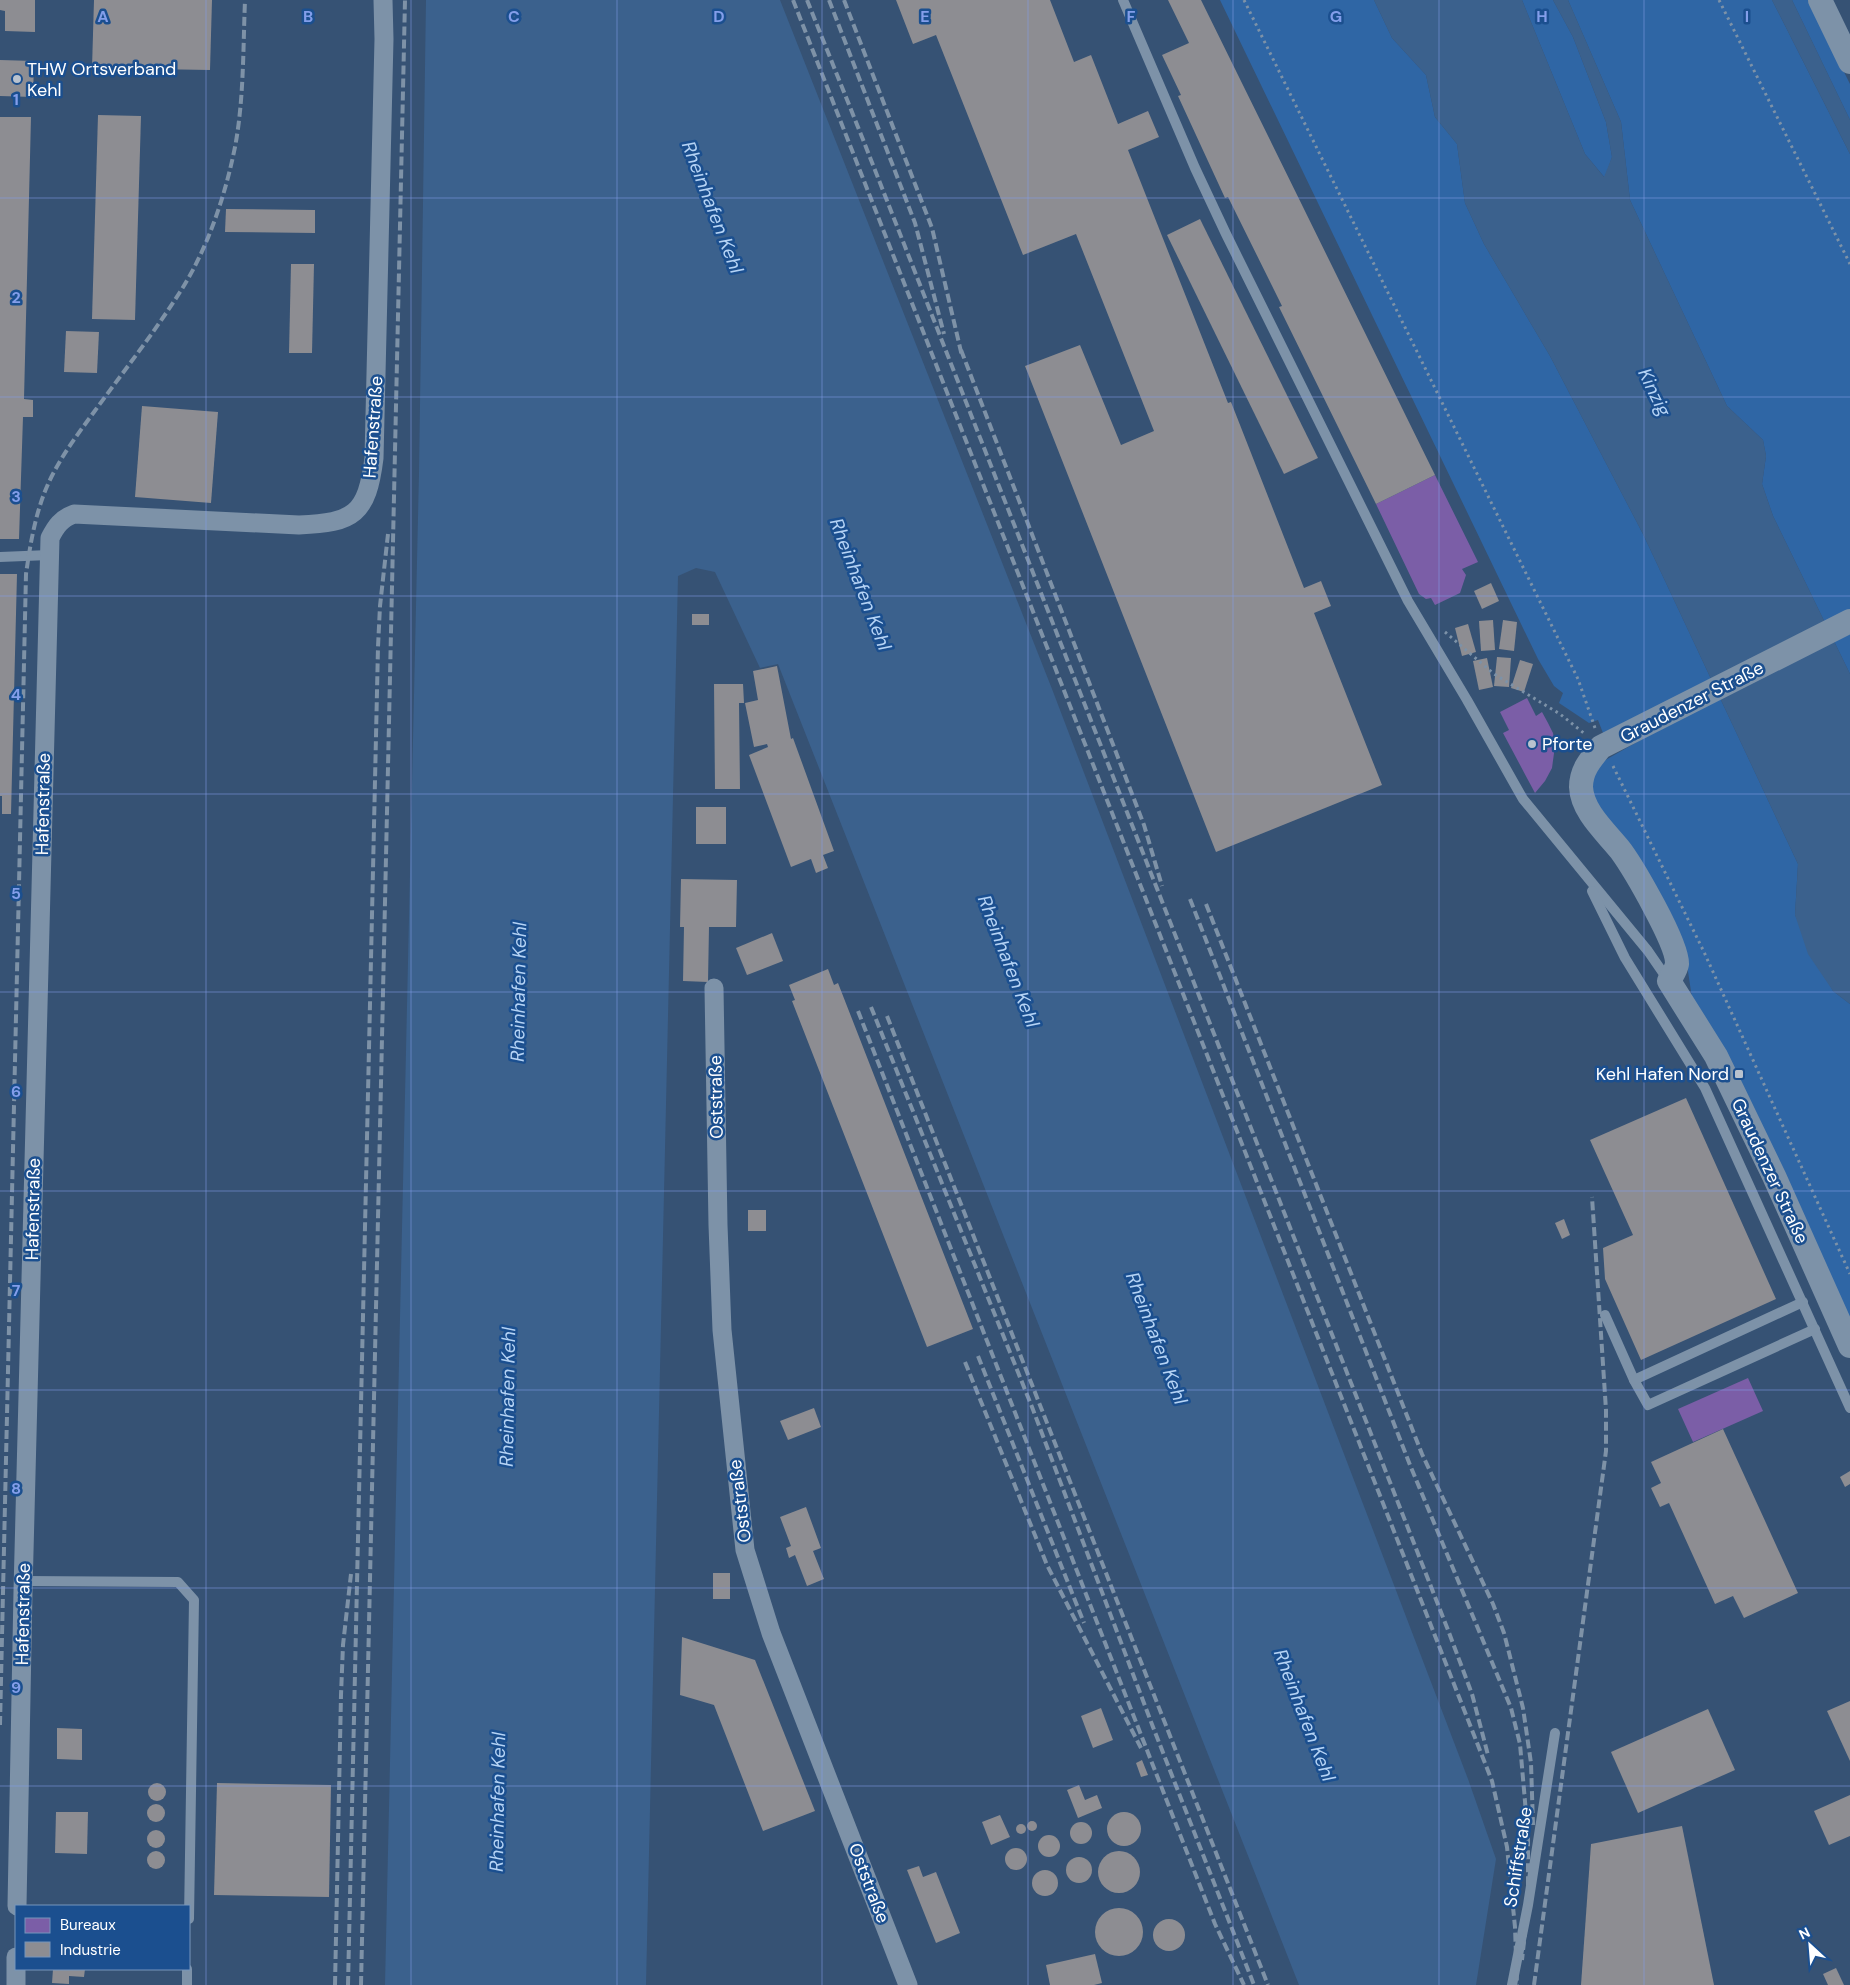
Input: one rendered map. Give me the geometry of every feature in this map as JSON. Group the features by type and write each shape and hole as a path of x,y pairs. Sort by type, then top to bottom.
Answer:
{"street":[{"name":"Hafenstraße","path":"17,1905 50,538 56,525 64,518 74,514 299,525 328,524 344,518 357,510 365,498 371,480 374,458 384,39 383,0"},
{"path":"1820,0 1850,62"},
{"name":"Graudenzer Straße","path":"1850,621 1607,750 1588,762 1583,772 1581,786 1582,796 1590,813 1622,852 1642,883 1663,926 1674,950 1677,962 1675,971 1669,981 1716,1056 1774,1176 1850,1346"},
{"name":"Oststraße","path":"714,988 718,1225 722,1330 745,1550 771,1633 908,1985"},
{"path":"16,1970 16,1985"}],"lane":[{"path":"1123,0 1191,159 1226,234 1408,601 1468,700 1523,799 1648,951 1669,981"},
{"path":"0,557 50,555"},
{"path":"1584,875 1625,958 1705,1088 1850,1408"},
{"path":"1634,1380 1803,1302"},
{"path":"1605,1315 1634,1380 1648,1405 1815,1330"},
{"path":"24,1581 178,1582 194,1600 189,1905"},
{"name":"Schiffstraße","path":"1512,1985 1528,1905 1555,1733"},
{"path":"187,1970 187,1985"}],"path":[{"path":"1244,0 1578,679 1607,750 1704,952 1850,1274"},
{"path":"1719,0 1850,264"},
{"path":"1444,631 1494,674 1560,714 1607,750"}],"shaded area":[{"path":"1220,0 1374,0 1392,38 1426,75 1435,117 1457,144 1465,203 1484,244 1550,356 1643,534 1798,864 1795,915 1833,991 1850,1004 1850,1326 1692,998 1686,958 1599,811 1590,786 1595,766 1644,738 1603,733 1598,720 1589,723 1559,703 1563,693 1554,686 1538,659"},
{"path":"1522,0 1553,0 1573,37 1606,122 1612,157 1605,178 1585,154"},
{"path":"1568,0 1772,0 1850,154 1850,674 1773,516 1762,484 1766,456 1763,440 1727,406 1630,200 1621,122"},
{"path":"1792,0 1808,0 1850,84 1850,120"}],"water":[{"name":"Rheinhafen Kehl","path":"426,0 780,0 1052,689 1468,1779 1496,1859 1476,1985 1299,1985 778,664 760,668 715,572 696,568 678,576 646,1985 385,1985 419,473"},
{"name":"Kinzig","path":"1374,0 1522,0 1585,154 1604,177 1612,157 1606,122 1573,37 1553,0 1568,0 1621,122 1630,200 1727,406 1763,440 1766,456 1762,484 1773,516 1850,674 1850,1004 1833,991 1808,954 1795,915 1798,864 1643,534 1550,356 1484,244 1465,203 1457,144 1435,117 1426,75 1392,38"},
{"path":"1772,0 1792,0 1850,120 1850,154"}],"building: Bureaux":[{"path":"1435,475 1478,562 1462,569 1466,575 1460,593 1435,605 1431,598 1426,599 1419,594 1376,504"},
{"name":"Pforte","path":"1527,698 1536,716 1542,712 1553,733 1555,746 1552,768 1545,781 1535,793 1503,733 1509,730 1500,712"},
{"path":"1748,1378 1763,1411 1693,1442 1678,1409"}],"building: Industrie":[{"path":"0,0 35,0 35,32 5,31 5,11 0,10"},
{"path":"94,0 212,0 210,70 92,68"},
{"path":"896,0 1050,0 1074,62 1091,55 1118,124 1148,111 1159,137 1128,150 1228,403 1231,402 1304,588 1321,581 1331,606 1314,613 1382,785 1216,852 1025,366 1080,345 1121,445 1154,431 1076,234 1023,255 936,35 913,44"},
{"path":"1168,0 1201,0 1435,475 1376,504 1279,307 1282,306 1228,197 1225,198 1178,96 1181,95 1162,55 1189,43"},
{"name":"THW Ortsverband Kehl","path":"0,60 34,61 33,97 0,96"},
{"path":"98,115 141,116 135,320 92,319"},
{"path":"0,117 31,117 24,399 33,400 33,417 23,417 19,539 0,539"},
{"path":"226,209 315,210 315,233 225,232"},
{"path":"1200,219 1318,458 1284,474 1167,235"},
{"path":"291,264 314,264 312,353 289,353"},
{"path":"66,331 99,332 97,373 64,372"},
{"path":"142,406 218,412 211,503 135,497"},
{"path":"0,574 17,574 11,814 2,814 2,796 0,796"},
{"path":"1491,583 1499,601 1482,609 1474,591"},
{"path":"692,614 709,614 709,625 692,625"},
{"path":"1493,620 1495,650 1481,651 1479,621"},
{"path":"1503,620 1517,622 1514,651 1499,649"},
{"path":"1468,624 1476,652 1462,656 1455,628"},
{"path":"1497,657 1511,658 1509,687 1494,686"},
{"path":"1487,658 1493,687 1479,690 1473,661"},
{"path":"1520,660 1533,664 1524,692 1511,688"},
{"path":"777,666 791,739 793,738 834,851 823,855 828,868 816,873 811,859 791,867 749,755 768,747 767,744 754,747 745,703 758,700 753,671"},
{"path":"714,684 743,684 744,703 739,703 740,789 715,789"},
{"path":"696,807 726,807 726,844 696,844"},
{"path":"681,879 737,880 736,927 709,927 708,982 683,981 684,927 680,927"},
{"path":"772,933 783,961 747,975 736,948"},
{"path":"828,969 834,985 838,983 973,1329 927,1347 792,1001 795,1000 789,985"},
{"path":"1686,1098 1776,1299 1641,1360 1605,1279 1603,1248 1633,1235 1590,1140"},
{"path":"748,1210 766,1210 766,1231 748,1231"},
{"path":"1564,1219 1570,1235 1562,1239 1555,1223"},
{"path":"814,1408 821,1427 788,1440 780,1421"},
{"path":"1723,1429 1798,1593 1744,1618 1733,1596 1715,1604 1669,1503 1660,1507 1651,1488 1661,1483 1651,1462"},
{"path":"1850,1471 1850,1484 1845,1487 1840,1477"},
{"path":"806,1507 821,1548 813,1551 824,1579 807,1586 795,1555 789,1558 786,1548 791,1546 780,1517"},
{"path":"713,1573 730,1573 730,1599 713,1599"},
{"path":"682,1637 755,1660 815,1811 763,1831 714,1705 680,1695"},
{"path":"1850,1701 1850,1761 1827,1711"},
{"path":"1101,1708 1113,1740 1093,1748 1081,1716"},
{"path":"1708,1709 1735,1770 1638,1813 1611,1752"},
{"path":"57,1728 82,1729 82,1760 57,1759"},
{"path":"1142,1760 1148,1775 1141,1777 1136,1763"},
{"path":"153,1783 161,1783 166,1788 164,1799 153,1801 148,1796 148,1788"},
{"path":"217,1783 331,1785 329,1897 214,1895"},
{"path":"1079,1785 1085,1800 1097,1795 1102,1808 1078,1818 1067,1790"},
{"path":"1850,1795 1850,1836 1829,1845 1814,1811"},
{"path":"152,1804 160,1804 165,1809 163,1820 152,1822 147,1817 147,1809"},
{"path":"56,1812 88,1812 87,1854 55,1853"},
{"path":"1124,1812 1136,1817 1141,1829 1136,1841 1124,1846 1112,1841 1107,1829 1112,1817"},
{"path":"1000,1815 1010,1837 991,1845 982,1822"},
{"path":"1032,1821 1037,1826 1032,1831 1027,1826"},
{"path":"1081,1822 1089,1825 1092,1833 1089,1841 1081,1844 1073,1841 1070,1833 1073,1825"},
{"path":"1019,1824 1023,1824 1026,1829 1025,1833 1019,1834 1016,1831 1016,1827"},
{"path":"1682,1826 1714,1985 1581,1985 1591,1844"},
{"path":"152,1830 160,1830 165,1835 163,1846 152,1848 147,1843 147,1835"},
{"path":"1049,1835 1057,1838 1060,1846 1057,1854 1049,1857 1041,1854 1038,1846 1041,1838"},
{"path":"1016,1848 1024,1851 1027,1859 1024,1867 1016,1870 1008,1867 1005,1859 1008,1851"},
{"path":"152,1851 160,1851 165,1856 163,1867 152,1869 147,1864 147,1856"},
{"path":"1119,1851 1134,1857 1140,1872 1134,1887 1119,1893 1104,1887 1098,1872 1104,1857"},
{"path":"1079,1857 1088,1861 1092,1870 1088,1879 1079,1883 1070,1879 1066,1870 1070,1861"},
{"path":"919,1866 923,1877 936,1872 960,1933 936,1943 907,1870"},
{"path":"1045,1870 1054,1874 1058,1883 1054,1892 1045,1896 1036,1892 1032,1883 1036,1874"},
{"path":"1119,1908 1128,1910 1136,1915 1141,1923 1143,1932 1141,1941 1136,1949 1128,1954 1119,1956 1110,1954 1102,1949 1097,1941 1095,1932 1097,1923 1102,1915 1110,1910"},
{"path":"1169,1919 1181,1923 1185,1935 1181,1947 1169,1951 1157,1947 1153,1935 1157,1923"},
{"path":"1095,1954 1102,1983 1094,1985 1050,1985 1046,1965"},
{"path":"1836,1968 1844,1985 1828,1985 1823,1974"},
{"path":"53,1970 85,1970 84,1977 69,1976 69,1984 52,1983"}],"railway":[{"path":"0,1725 26,574 39,509 54,472 78,434 180,292 207,241 226,185 238,129 243,74 245,0"},
{"path":"361,1985 405,0"},
{"path":"793,0 1492,1781 1507,1847 1515,1927 1517,1985"},
{"path":"807,0 1448,1630 1472,1694 1488,1755"},
{"path":"829,0 915,223 944,334"},
{"path":"844,0 932,228 962,356"},
{"path":"961,350 1144,825 1162,886"},
{"path":"348,1985 378,647 380,606 388,534"},
{"path":"1190,899 1410,1465 1511,1708 1520,1744 1528,1836 1528,1905 1522,1960"},
{"path":"1206,904 1422,1454 1493,1604 1504,1633 1523,1708 1531,1763 1533,1825"},
{"path":"871,1007 1032,1407 1153,1727 1254,1985"},
{"path":"858,1011 1215,1924 1244,1985"},
{"path":"887,1016 1268,1985"},
{"path":"1534,1985 1606,1451 1606,1410 1592,1197"},
{"path":"978,1356 1084,1623"},
{"path":"965,1362 1047,1565 1141,1748"},
{"path":"335,1985 341,1695 343,1645 351,1574"}],"place":[{"name":"THW Ortsverband Kehl","path":"17,79"},
{"name":"Pforte","path":"1532,744"},
{"name":"Kehl Hafen Nord","path":"1739,1074"}]}
